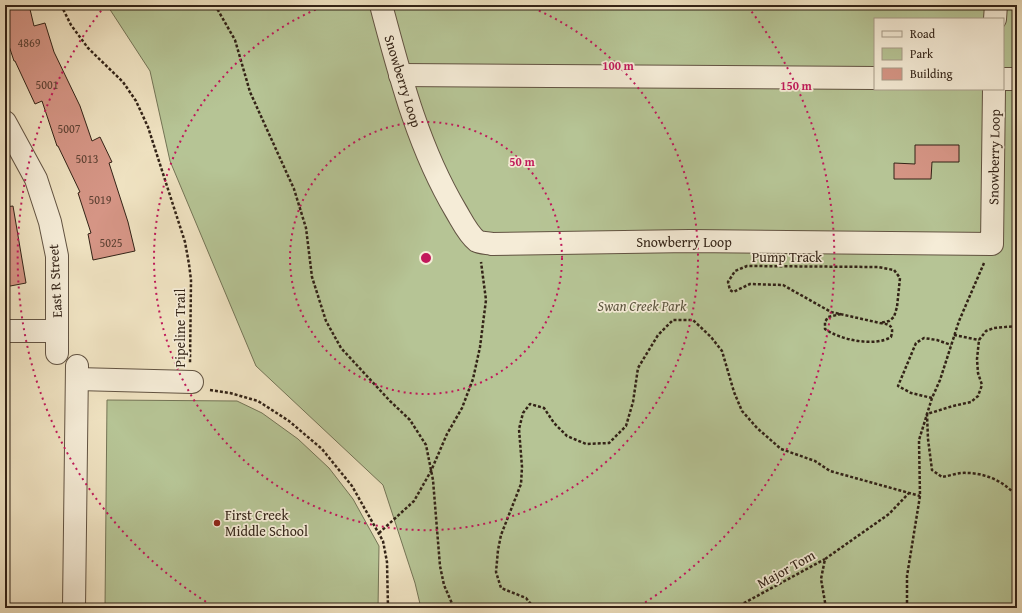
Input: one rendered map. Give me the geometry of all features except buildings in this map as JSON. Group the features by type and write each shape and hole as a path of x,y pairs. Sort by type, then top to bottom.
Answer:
{"street":[{"name":"Snowberry Loop","path":"381,5 417,131 445,193 469,231 478,241 492,244 690,241 992,244 994,90"},
{"path":"995,18 996,5"},
{"path":"400,75 874,78"},
{"path":"1004,79 1017,79"},
{"name":"East R Street","path":"5,122 36,179 50,222 56,256 57,353"},
{"path":"5,331 57,331"},
{"path":"74,608 77,372 192,382"}],"path":[{"name":"Pipeline Trail","path":"61,5 71,25 88,48 123,82 136,102 148,127 185,242 189,264 190,373 192,382 201,388 230,393 258,401 289,421 322,449 352,486 383,541 387,562 388,608"},
{"path":"215,5 235,40 250,92 294,189 306,228 312,277 326,321 341,348 390,402 410,420 426,445 431,471 440,566 444,585 454,608"},
{"path":"379,533 414,502 431,471 447,434 462,408 473,378 480,347 486,300 478,241"},
{"path":"907,608 907,576 920,496 919,440 959,321 992,244"},
{"name":"Pump Track","path":"841,314 828,317 825,322 825,329 830,333 846,339 884,341 891,337 893,330 891,326 887,324 880,323 841,314 831,312 783,285 750,284 733,292 730,290 728,282 735,271 747,266 878,267 894,270 900,278 897,307 894,318 880,323"},
{"path":"534,608 526,598 501,588 496,572 501,535 520,484 522,467 520,429 523,413 530,404 544,408 554,423 567,436 586,444 609,444 626,426 638,368 658,335 674,320 693,320 710,336 722,351 734,392 742,410 757,428 781,449 815,461 830,471 920,496"},
{"path":"927,414 971,402 978,396 982,385 978,373 977,359 979,340 986,331 994,328 1017,326"},
{"path":"954,335 979,340"},
{"path":"932,398 911,393 898,386 916,343 924,338 937,340 951,345"},
{"path":"927,414 928,439 932,470 942,477 966,472 990,477 1012,490 1017,498"},
{"name":"Major Tom","path":"735,608 825,559 889,514 909,493"},
{"path":"825,559 821,579 826,608"}],"green space":[{"name":"Swan Creek Park","path":"107,5 1017,5 1017,608 421,608 415,583 383,485 256,366 170,161 150,71"},
{"name":"First Creek Middle School","path":"107,400 237,401 262,413 298,439 329,468 353,499 379,546 378,608 105,608"}],"place":[{"name":"First Creek Middle School","path":"217,523"}]}
